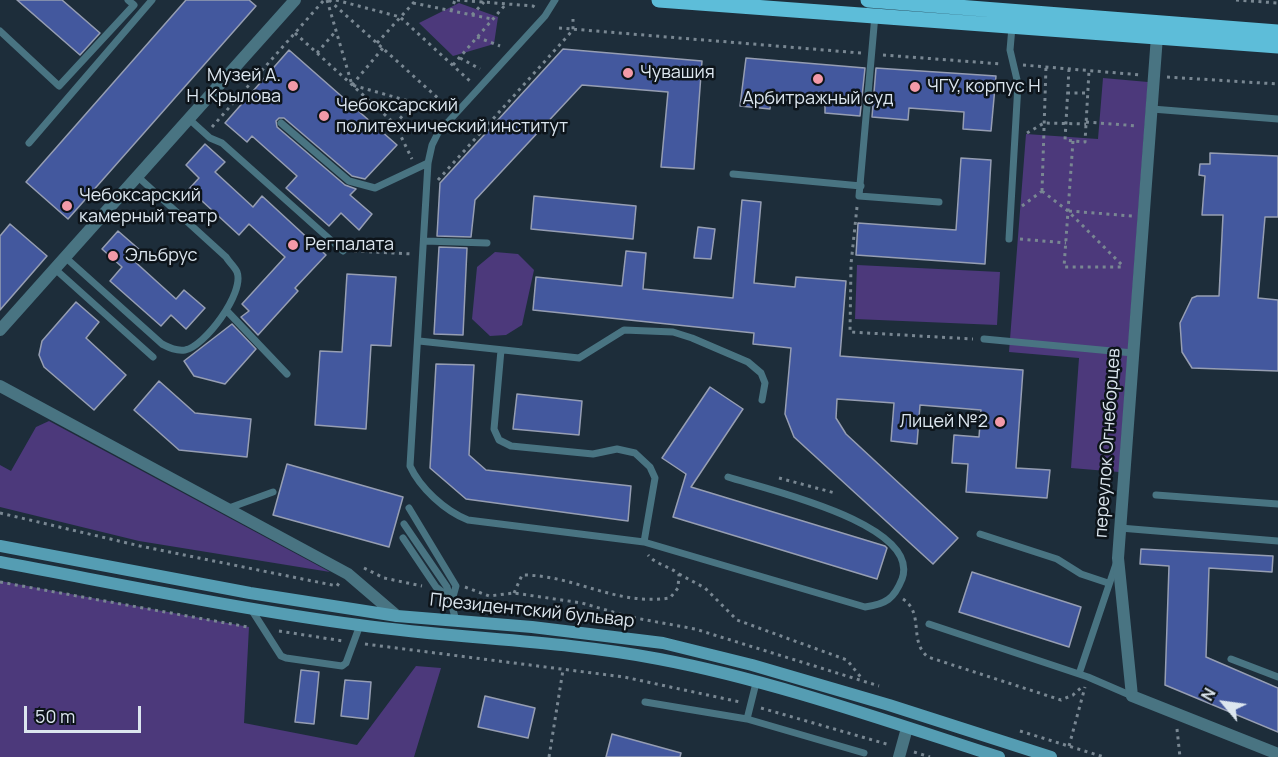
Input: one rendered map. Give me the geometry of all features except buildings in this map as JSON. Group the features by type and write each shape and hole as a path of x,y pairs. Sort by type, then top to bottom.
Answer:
{"main road":[{"path":"659,0 1020,14 1158,29 1278,46"},
{"path":"868,0 875,8"},
{"path":"1158,29 1278,32"},
{"name":"Президентский бульвар","path":"0,546 250,593 397,616 629,637 695,651 889,705 1051,757"},
{"name":"Президентский бульвар","path":"0,562 251,609 360,626 626,653 756,683 999,757"}],"street":[{"path":"0,330 295,0"},
{"name":"переулок Огнеборцев","path":"1132,696 1118,558 1158,29"},
{"path":"0,386 348,574 397,616"},
{"path":"1132,696 1278,754"},
{"path":"902,751 907,728"}],"lane":[{"path":"0,32 59,86 134,5 128,0"},
{"path":"29,143 152,0"},
{"path":"555,0 544,16 438,133 432,145 428,163 410,466 416,479 455,515 468,520 644,543 865,607 884,604 896,594 905,569 901,555 883,535 853,518 728,477"},
{"path":"875,8 859,196 939,202"},
{"path":"1009,239 1018,84 1010,50 1020,14"},
{"path":"1152,109 1278,119"},
{"path":"189,119 206,134 222,143 343,251"},
{"path":"281,123 349,181 375,188 428,163"},
{"path":"733,174 861,186"},
{"path":"65,257 162,344 174,350 186,350 196,345 227,311 238,293 237,273 226,257 137,176"},
{"path":"425,241 488,243"},
{"path":"55,269 153,357"},
{"path":"227,311 286,374"},
{"path":"419,341 579,358 624,330 673,332 693,338 748,362 761,373 765,383 762,400"},
{"path":"984,339 1133,353"},
{"path":"501,350 494,429 499,440 511,446 593,454 617,449 636,453 650,467 655,478 644,543"},
{"path":"229,508 273,492"},
{"path":"1156,495 1278,504"},
{"path":"409,508 456,586 452,600"},
{"path":"405,524 447,587 456,621"},
{"path":"1120,528 1278,541"},
{"path":"980,534 1057,559 1081,574 1108,583"},
{"path":"403,538 436,587 452,600"},
{"path":"1079,674 1118,558"},
{"path":"251,609 281,656 286,658 342,666 346,663 360,626"},
{"path":"929,624 1079,674 1132,696"},
{"path":"1231,659 1278,677"},
{"path":"747,719 756,683"},
{"path":"645,702 747,719 864,753"}],"path":[{"path":"327,0 352,85"},
{"path":"206,134 327,0"},
{"path":"327,0 456,114"},
{"path":"336,0 400,17 478,88"},
{"path":"451,11 456,0 536,8"},
{"path":"1236,0 1278,3"},
{"path":"377,43 414,2 492,19"},
{"path":"472,15 484,2"},
{"path":"453,65 506,4"},
{"path":"437,181 573,30 573,19"},
{"path":"559,28 573,30"},
{"path":"317,53 336,32"},
{"path":"295,33 395,124 416,168"},
{"path":"477,37 500,45"},
{"path":"352,85 383,48"},
{"path":"460,58 480,69"},
{"path":"1042,191 1046,67"},
{"path":"1069,69 1065,140 1073,141 1085,142 1089,71"},
{"path":"1154,76 1278,84"},
{"path":"352,85 456,114"},
{"path":"1067,93 1087,93"},
{"path":"395,124 415,103"},
{"path":"1015,140 1044,123 1139,126"},
{"path":"1073,141 1064,267 1124,267"},
{"path":"1042,191 1068,211 1129,272"},
{"path":"1010,216 1042,191"},
{"path":"859,196 851,264 850,332 984,339"},
{"path":"1068,211 1134,216"},
{"path":"1009,239 1066,243"},
{"path":"343,251 424,254"},
{"path":"772,477 835,493"},
{"path":"0,513 140,546 337,586"},
{"path":"644,543 644,550 652,560 669,566 705,588 737,620 847,660 864,681"},
{"path":"514,593 522,575 544,575 612,595 647,601 670,598 678,588 679,574"},
{"path":"0,581 249,627"},
{"path":"896,594 910,604 917,621 915,638 922,652 928,657 1061,700 1073,695 1086,683 1069,746"},
{"path":"630,617 630,624"},
{"path":"289,633 343,641"},
{"path":"364,644 624,676 742,703"},
{"path":"549,757 563,670"},
{"path":"624,676 625,670"},
{"path":"761,708 902,751 930,757"},
{"path":"1176,713 1180,757"}],"shaded area":[{"path":"459,3 498,17 494,44 453,56 419,23"},
{"path":"1103,78 1148,82 1119,472 1071,468 1079,358 1009,352 1026,134 1098,139"},
{"path":"495,252 518,254 534,270 522,325 506,335 490,336 472,319 477,267"},
{"path":"857,265 1000,272 997,325 855,319"},
{"path":"49,421 330,572 139,541 0,507 0,465 11,471 36,427"},
{"path":"0,581 249,627 244,723 357,745 416,666 441,668 414,757 0,757"}],"place":[{"name":"Чувашия","path":"628,73"},
{"name":"Арбитражный суд","path":"818,79"},
{"name":"Музей А. Н. Крылова","path":"293,86"},
{"name":"ЧГУ, корпус Н","path":"915,87"},
{"name":"Чебоксарский политехнический институт","path":"324,116"},
{"name":"Чебоксарский камерный театр","path":"67,206"},
{"name":"Регпалата","path":"293,245"},
{"name":"Эльбрус","path":"113,256"},
{"name":"Лицей №2","path":"1000,422"}]}
